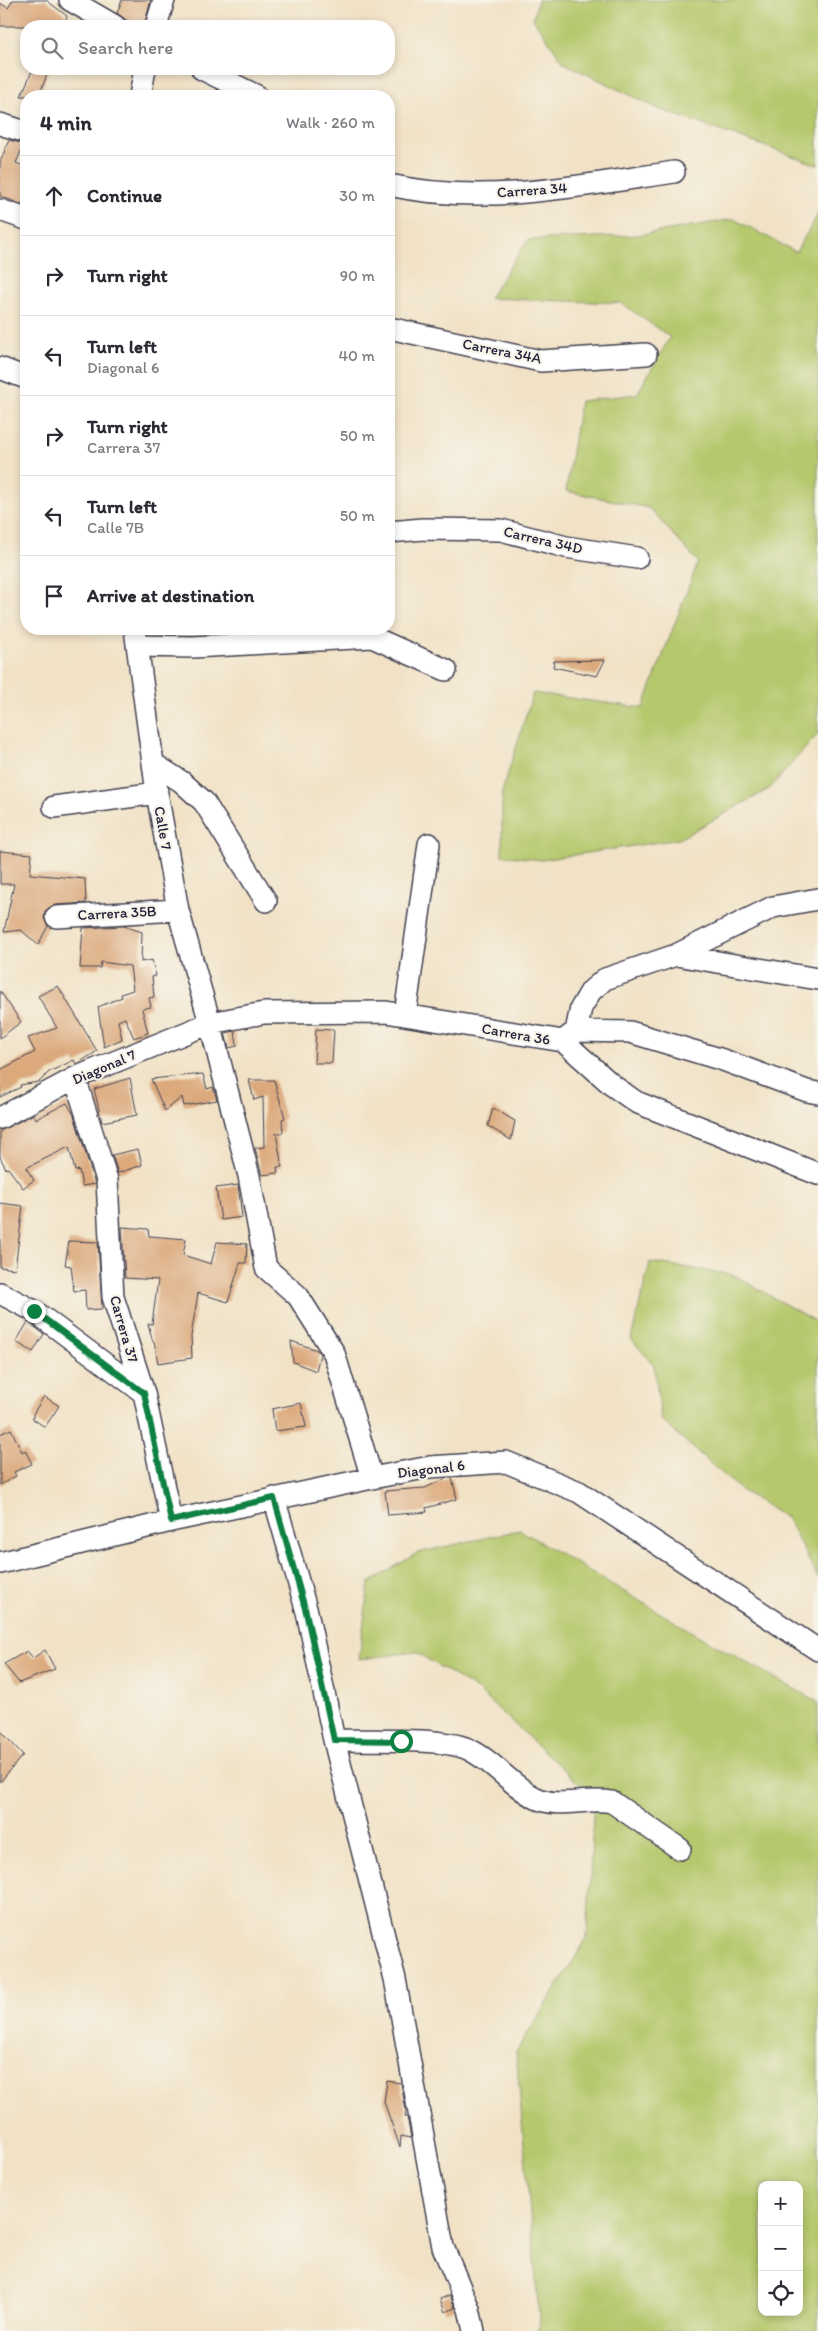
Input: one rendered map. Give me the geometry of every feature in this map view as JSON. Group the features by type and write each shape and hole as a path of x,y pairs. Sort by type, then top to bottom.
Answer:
{"street":[{"path":"70,0 105,20"},
{"path":"158,20 164,0"},
{"path":"141,90 144,75"},
{"path":"214,75 245,90"},
{"path":"0,124 20,130"},
{"name":"Carrera 34","path":"395,186 417,191 487,194 549,191 674,172"},
{"path":"0,210 20,217"},
{"name":"Carrera 34A","path":"395,329 541,361 646,354"},
{"path":"0,368 20,376"},
{"name":"Carrera 34D","path":"395,531 423,529 501,530 566,547 637,558"},
{"path":"136,637 193,647 346,635"},
{"path":"376,635 446,670"},
{"name":"Calle 7","path":"136,637 157,792 178,910 210,1023 249,1176 266,1268 298,1296 334,1353 372,1478"},
{"path":"154,764 182,782 204,802 266,902"},
{"path":"54,807 157,792"},
{"path":"405,1015 429,844"},
{"path":"818,899 773,907 676,955 605,979 591,991 581,1008 570,1036 630,1032 723,1060 807,1091 818,1093"},
{"name":"Carrera 35B","path":"56,917 178,910"},
{"path":"676,955 818,979"},
{"name":"Carrera 36","path":"210,1023 264,1013 386,1012 570,1036 612,1085 636,1102 818,1174"},
{"name":"Diagonal 7","path":"0,1118 75,1078 210,1023"},
{"name":"Carrera 37","path":"75,1078 107,1180 113,1297 144,1393 171,1521"},
{"path":"0,1293 34,1311 144,1393"},
{"name":"Diagonal 6","path":"0,1563 171,1521 372,1478 430,1467 506,1462 579,1492 818,1650"},
{"path":"274,1498 306,1612 334,1740 395,1979 443,2247 469,2309 474,2331"},
{"path":"334,1740 437,1743 466,1749 498,1768 519,1787 537,1799 564,1802 601,1800 612,1802 680,1849"}],"green space":[{"path":"538,0 818,0 818,165 661,110 564,63 533,19"},
{"path":"818,214 818,734 769,789 679,839 541,860 502,855 502,792 533,693 643,708 698,562 649,508 566,491 580,401 637,394 670,337 621,303 489,298 528,240 639,235 734,219 796,252"},
{"path":"650,1262 734,1275 818,1323 818,1578 787,1518 741,1490 661,1420 654,1365 631,1339"},
{"path":"520,1530 699,1636 818,1702 818,2331 538,2331 539,2317 516,2052 587,1938 594,1798 479,1691 416,1652 359,1659 369,1583 417,1553"}],"building":[{"path":"13,0 46,0 67,16 66,20 20,20 20,26 0,26 0,3 8,8"},
{"path":"122,0 151,0 146,20 126,20 117,13"},
{"path":"30,75 47,75 41,90 24,90"},
{"path":"9,140 20,143 20,154 16,163 20,165 20,204 0,196 0,162"},
{"path":"605,660 597,676 553,667 554,661"},
{"path":"0,851 32,854 30,874 85,879 86,903 55,905 45,911 44,918 48,926 38,945 21,930 4,932 14,884 0,884"},
{"path":"124,926 142,932 141,962 152,960 156,976 152,977 154,997 149,998 151,1007 142,1009 148,1033 134,1038 125,1018 118,1021 122,1039 104,1047 98,1007 122,997 121,994 133,990 130,966 101,962 100,968 80,968 83,928"},
{"path":"58,986 97,1051 79,1063 76,1064 74,1060 49,1072 39,1082 20,1085 21,1087 0,1097 0,1070 35,1052 28,1038 57,1028 38,996"},
{"path":"0,991 21,1022 0,1038"},
{"path":"316,1029 334,1030 332,1063 314,1063"},
{"path":"235,1031 237,1046 229,1048 225,1033"},
{"path":"203,1074 207,1089 213,1087 217,1100 184,1106 182,1097 165,1111 151,1079"},
{"path":"130,1078 137,1115 102,1122 94,1089"},
{"path":"249,1080 274,1080 285,1118 282,1119 283,1133 276,1133 282,1167 277,1167 278,1173 262,1175 255,1148 264,1147 263,1097 254,1100"},
{"path":"67,1103 74,1115 95,1184 82,1186 79,1170 75,1171 69,1147 26,1168 34,1180 23,1188 8,1168 6,1169 0,1157 0,1131 34,1114 36,1119"},
{"path":"493,1108 515,1121 511,1140 488,1126"},
{"path":"138,1149 142,1165 118,1173 112,1155"},
{"path":"238,1185 242,1217 221,1220 216,1188"},
{"path":"0,1203 23,1206 15,1269 0,1267"},
{"path":"122,1227 148,1229 149,1236 186,1239 183,1255 211,1264 217,1242 247,1244 246,1263 240,1263 228,1302 198,1293 191,1336 192,1358 158,1363 154,1341 148,1324 152,1324 158,1280 125,1278"},
{"path":"69,1241 98,1242 102,1309 86,1310 85,1290 74,1291 71,1266 65,1265"},
{"path":"28,1322 44,1334 33,1352 16,1342"},
{"path":"291,1341 317,1350 320,1354 316,1371 293,1362"},
{"path":"44,1396 59,1406 45,1427 33,1419 33,1414"},
{"path":"301,1403 306,1427 275,1431 272,1409"},
{"path":"11,1429 22,1452 25,1450 32,1464 14,1472 16,1476 0,1485 0,1434"},
{"path":"447,1478 452,1478 457,1499 426,1508 427,1512 388,1515 385,1491 425,1488"},
{"path":"45,1650 55,1669 19,1683 4,1664 27,1651 33,1658"},
{"path":"0,1730 23,1755 0,1782"},
{"path":"387,2081 401,2083 406,2111 405,2117 407,2117 411,2138 401,2136 400,2147 384,2102"},
{"path":"450,2295 455,2308 445,2312 440,2299"}],"route":[{"path":"34,1311 144,1393 171,1521 274,1498 306,1612 334,1740 401,1741"}]}
